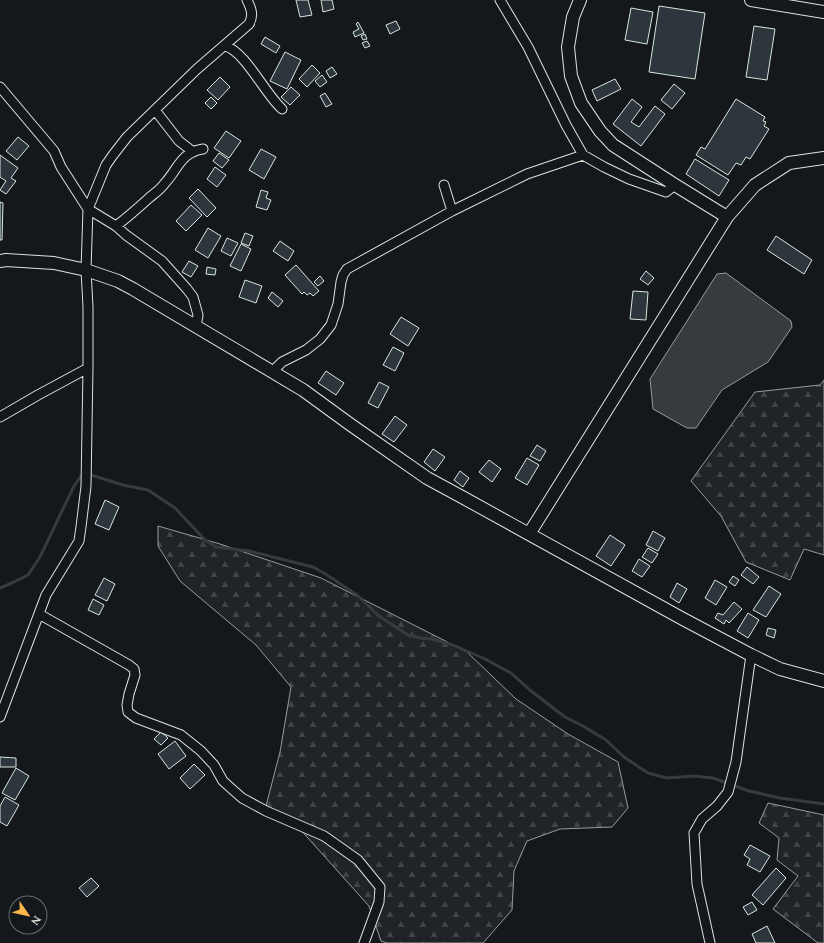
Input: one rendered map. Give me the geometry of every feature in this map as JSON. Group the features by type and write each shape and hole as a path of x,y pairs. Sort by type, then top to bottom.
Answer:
{"street":[{"path":"0,717 46,595 79,541 86,486 88,307 86,270 88,209 106,166 127,137 197,69 225,46 252,20 251,9 247,0"},
{"path":"500,0 528,47 582,155 629,179 666,192 675,185"},
{"path":"580,0 573,17 568,47 571,76 581,103 600,131 614,145 675,185 728,217"},
{"path":"752,0 824,12"},
{"path":"225,46 230,47 241,56 270,96 282,109"},
{"path":"0,87 54,151 61,166 88,209 116,226 162,261 187,289 193,297 198,315 196,327"},
{"path":"155,110 179,141 192,151"},
{"path":"116,226 165,183 180,162 192,151 203,149"},
{"path":"272,372 282,362 306,350 320,339 331,325 338,304 343,275 347,269 452,211 527,174 582,155"},
{"path":"529,534 728,217 755,185 790,163 824,158"},
{"path":"444,185 452,211"},
{"path":"0,261 6,260 54,263 86,270 118,281 303,390 427,478 751,655 780,669 824,681"},
{"path":"0,417 88,368"},
{"path":"40,614 129,665 134,670 135,675 127,705 128,712 136,718 181,735 201,751 214,765 223,781 242,798 266,811 324,836 358,860 380,887 379,902 364,943"},
{"path":"710,943 697,884 694,833 702,819 717,806 728,792 736,762 751,655"}],"green space":[{"path":"824,380 824,555 804,549 790,580 746,562 721,516 691,481 755,392 820,385"},
{"path":"158,526 220,544 321,578 467,652 516,699 568,734 618,762 628,808 612,827 560,829 527,841 514,871 512,910 483,943 387,943 381,941 369,906 299,828 266,806 280,752 291,687 256,645 180,581 158,546"},
{"path":"768,803 824,815 824,943 818,943 773,909 798,876 777,860 779,838 759,823"}],"shaded area":[{"path":"726,273 791,321 792,327 768,362 722,390 696,428 687,428 653,409 650,379 717,274"}],"building":[{"path":"296,0 308,0 312,15 300,17"},
{"path":"321,0 332,0 334,9 323,12"},
{"path":"659,6 705,13 695,79 649,72"},
{"path":"631,8 653,12 647,44 625,40"},
{"path":"396,21 400,29 390,34 386,25"},
{"path":"358,22 364,33 355,37 353,32 359,29 356,24"},
{"path":"754,26 775,29 767,80 746,77"},
{"path":"365,34 367,39 363,40 361,36"},
{"path":"265,37 280,46 276,53 261,44"},
{"path":"367,41 370,46 365,48 362,43"},
{"path":"285,52 301,60 287,89 270,81"},
{"path":"312,65 320,73 307,87 299,79"},
{"path":"332,67 337,74 330,78 326,71"},
{"path":"322,75 327,82 320,87 315,81"},
{"path":"220,77 230,87 218,100 207,90"},
{"path":"615,79 621,89 597,101 592,90"},
{"path":"674,84 685,93 672,109 661,100"},
{"path":"291,87 300,95 290,105 281,97"},
{"path":"325,93 332,104 326,107 320,96"},
{"path":"211,97 217,103 211,109 205,103"},
{"path":"632,99 642,107 631,122 639,127 655,106 665,114 641,146 613,124"},
{"path":"736,99 765,117 763,121 766,122 764,126 769,129 750,159 746,157 741,165 736,163 728,175 696,155 701,147 705,149"},
{"path":"226,131 241,141 229,158 214,148"},
{"path":"18,137 29,146 17,160 6,151"},
{"path":"261,149 276,157 264,179 249,170"},
{"path":"219,153 229,160 222,168 213,161"},
{"path":"0,155 18,168 11,178 16,181 6,194 0,190 6,181 0,177"},
{"path":"695,159 729,180 719,196 686,174"},
{"path":"215,167 226,175 217,187 207,179"},
{"path":"198,189 216,208 207,217 189,198"},
{"path":"261,190 268,192 266,198 271,200 267,210 256,207"},
{"path":"0,202 3,203 2,240 0,240"},
{"path":"191,205 202,215 186,231 176,221"},
{"path":"208,228 221,236 208,258 195,250"},
{"path":"245,233 253,236 249,246 241,243"},
{"path":"776,236 812,260 804,274 767,250"},
{"path":"227,238 238,243 231,256 221,251"},
{"path":"280,241 294,251 288,261 273,251"},
{"path":"241,244 251,249 241,271 230,266"},
{"path":"189,261 198,266 191,277 182,272"},
{"path":"296,265 319,291 313,296 310,293 307,295 304,292 302,294 285,275"},
{"path":"207,267 216,269 215,275 206,274"},
{"path":"646,271 654,278 648,285 640,279"},
{"path":"320,276 324,281 318,286 314,282"},
{"path":"245,280 262,286 256,303 239,297"},
{"path":"633,291 648,292 646,320 630,319"},
{"path":"272,292 283,301 278,307 268,298"},
{"path":"401,317 419,328 408,346 390,334"},
{"path":"393,347 404,353 395,371 383,365"},
{"path":"326,371 344,383 336,395 318,383"},
{"path":"379,382 389,387 378,408 368,403"},
{"path":"395,416 407,425 394,442 382,434"},
{"path":"537,445 546,451 540,461 530,456"},
{"path":"433,449 445,457 435,471 424,462"},
{"path":"527,458 539,465 527,485 515,478"},
{"path":"489,460 501,469 492,482 479,472"},
{"path":"460,471 469,478 463,487 454,480"},
{"path":"105,500 119,507 109,530 95,524"},
{"path":"653,531 665,538 658,551 646,545"},
{"path":"610,535 625,545 611,566 596,556"},
{"path":"648,548 658,554 652,563 642,557"},
{"path":"639,559 650,566 642,577 632,571"},
{"path":"747,567 759,577 753,584 741,575"},
{"path":"733,576 739,580 735,586 729,582"},
{"path":"104,578 115,584 107,601 95,595"},
{"path":"715,580 727,587 716,605 705,598"},
{"path":"677,583 687,589 679,603 670,597"},
{"path":"769,586 781,594 766,617 753,610"},
{"path":"93,599 104,605 99,615 88,610"},
{"path":"734,602 742,609 729,623 726,620 724,624 715,618 718,613 723,615"},
{"path":"748,613 759,620 748,638 737,631"},
{"path":"768,628 776,630 774,638 766,635"},
{"path":"161,732 168,738 161,745 154,739"},
{"path":"175,741 186,756 169,769 158,754"},
{"path":"0,757 16,758 16,767 0,767"},
{"path":"194,764 205,775 190,789 180,778"},
{"path":"16,768 29,776 15,800 2,793"},
{"path":"5,797 19,805 7,826 0,822 0,806"},
{"path":"750,845 770,856 760,872 747,865 750,859 744,855"},
{"path":"776,868 786,878 763,905 752,895"},
{"path":"91,878 99,886 87,897 79,888"},
{"path":"752,902 757,910 748,915 743,907"},
{"path":"767,926 775,943 756,943 752,934"}],"waterway":[{"path":"0,588 28,575 40,557 74,486 81,476 91,475 123,485 148,490 175,508 205,540 216,547 249,551 313,567 357,595 379,616 408,635 432,639 453,645 485,659 511,673 531,691 565,717 606,740 624,757 648,773 667,778 694,776 713,778 749,791 780,798 824,804"}]}
